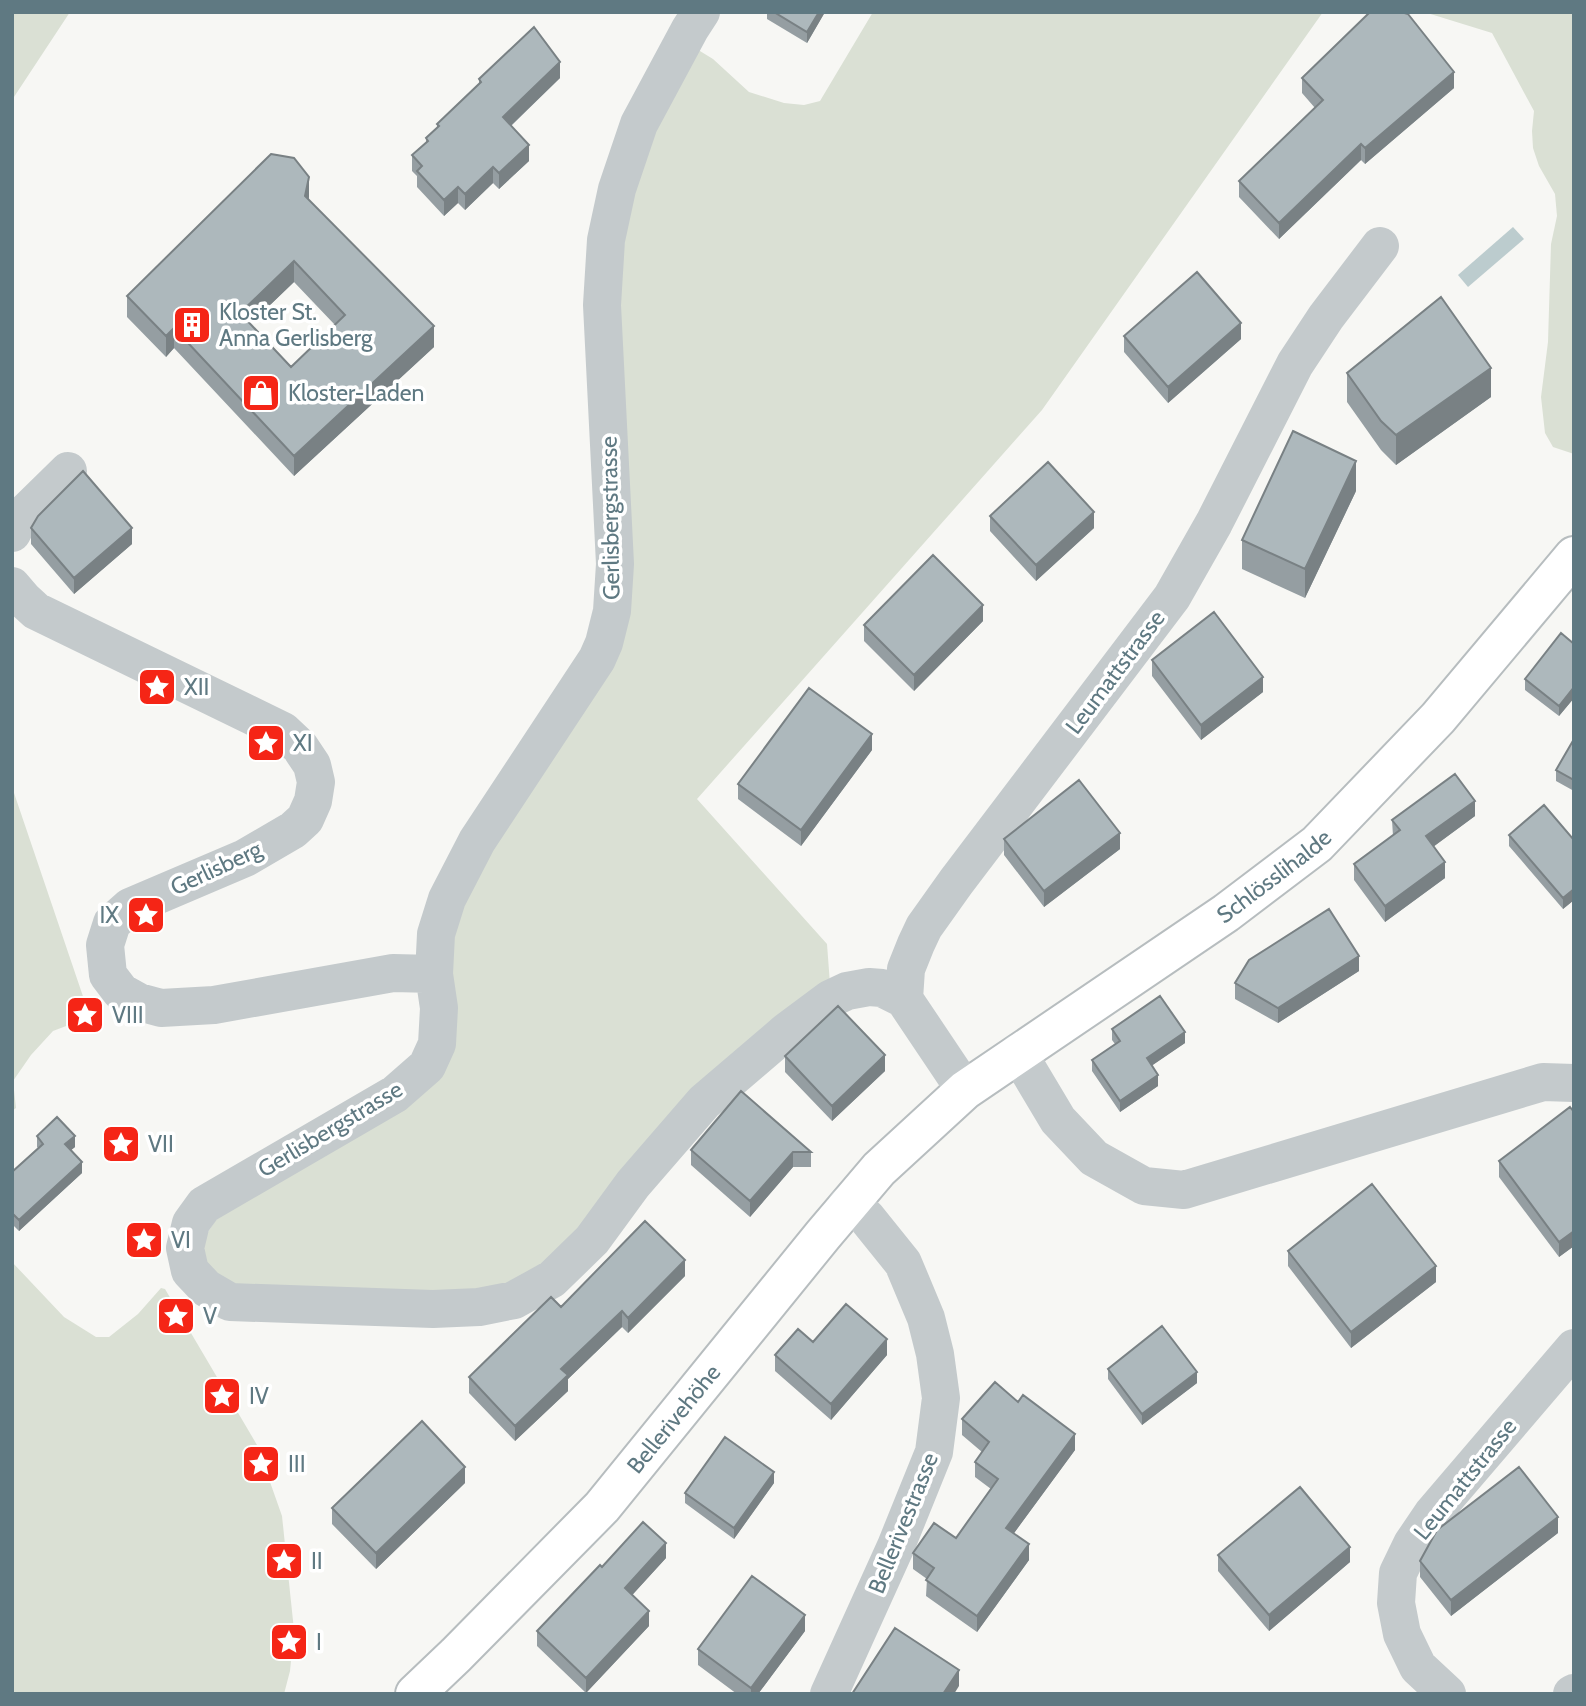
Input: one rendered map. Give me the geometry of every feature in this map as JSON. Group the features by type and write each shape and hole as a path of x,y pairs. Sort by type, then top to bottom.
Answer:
{"main road":[{"name":"Schlösslihalde","path":"918,1133 965,1090 1226,913 1317,844 1438,718 1574,556"},
{"name":"Bellerivehöhe","path":"415,1694 602,1507 847,1205 879,1169 918,1133"}],"street":[{"name":"Gerlisbergstrasse","path":"701,12 639,124 617,189 606,240 602,305 615,564 612,611 604,643 597,659 477,841 447,899 436,934 434,974 439,1008 437,1044 427,1066 395,1094 204,1205 191,1223 185,1248 190,1271 206,1288 230,1302 433,1309 479,1307 514,1300 552,1279 592,1240 633,1184 704,1102 787,1031 831,999 847,991 882,988 904,999"},
{"name":"Leumattstrasse","path":"904,999 906,969 924,927 1172,597 1214,523 1295,364 1326,317 1380,246"},
{"path":"12,533 20,518 68,471"},
{"name":"Gerlisberg","path":"12,586 36,611 283,731 300,747 312,765 316,782 313,801 305,819 293,830 245,858 130,907 112,923 106,945 108,975 121,992 139,1002 161,1009 214,1004 393,973 434,974"},
{"path":"904,999 965,1090"},
{"path":"1018,1054 1058,1120 1094,1158 1144,1186 1184,1190 1543,1082 1574,1083"},
{"name":"Bellerivestrasse","path":"829,1694 896,1546 934,1452 941,1398 935,1354 926,1318 903,1263 866,1217 847,1205"},
{"name":"Leumattstrasse","path":"1447,1694 1418,1667 1402,1634 1396,1603 1398,1573 1412,1544 1433,1513 1574,1348"}],"shaded area":[{"path":"12,12 70,12 12,100"},
{"path":"873,12 1323,12 1042,410 697,799 827,944 830,984 546,1268 489,1293 247,1293 204,1264 204,1238 221,1212 419,1090 444,960 464,889 605,671 614,317 636,160 695,48 713,59 749,92 784,103 804,105 820,101"},
{"path":"1424,12 1574,12 1574,454 1553,447 1545,433 1541,397 1548,342 1551,244 1557,216 1555,194 1539,166 1533,148 1534,111 1492,33"},
{"path":"1513,227 1524,239 1468,287 1458,275"},
{"path":"12,787 90,1017 53,1031 31,1055 13,1081 16,1108 12,1111"},
{"path":"12,1262 64,1317 96,1337 109,1337 138,1314 161,1288 165,1289 257,1445 282,1516 294,1630 290,1671 284,1694 12,1694"}],"building":[{"path":"774,12 819,12 807,32"},
{"path":"1370,12 1408,14 1454,72 1365,148 1361,144 1279,223 1239,181 1323,100 1302,78"},
{"path":"534,27 560,62 503,117 529,145 499,173 493,167 465,194 458,187 444,200 417,171 422,166 412,155 428,141 426,138 439,126 437,124 481,82 479,79"},
{"name":"Kloster St. Anna Gerlisberg","path":"271,154 294,158 309,177 305,196 434,326 294,456 174,328 166,336 127,296","holes":["294,261 345,315 291,367 240,313"]},
{"path":"1197,272 1241,323 1168,387 1124,336"},
{"path":"1441,297 1491,368 1396,435 1381,421 1347,373"},
{"path":"1293,431 1356,461 1305,569 1242,540"},
{"path":"1048,462 1094,512 1036,565 990,516"},
{"path":"83,471 132,528 74,578 31,528 38,516"},
{"path":"933,555 983,605 914,675 864,625"},
{"path":"1214,612 1263,677 1201,725 1152,660"},
{"path":"1561,633 1574,644 1574,687 1559,706 1525,679"},
{"path":"809,688 872,734 801,830 738,784"},
{"path":"1574,739 1574,780 1556,770"},
{"path":"1455,774 1475,801 1426,836 1445,862 1385,906 1354,864 1400,830 1392,820"},
{"path":"1079,780 1120,833 1044,891 1004,839"},
{"path":"1544,805 1574,840 1574,889 1563,898 1509,835"},
{"path":"1329,909 1359,956 1278,1008 1235,983 1249,960"},
{"path":"1160,996 1185,1032 1147,1058 1158,1075 1120,1101 1092,1060 1120,1041 1112,1029"},
{"path":"838,1006 885,1055 832,1106 785,1056"},
{"path":"741,1091 811,1152 793,1152 750,1201 691,1150"},
{"path":"1570,1107 1574,1112 1574,1231 1559,1242 1499,1161"},
{"path":"57,1117 75,1136 65,1144 82,1162 19,1220 12,1213 12,1172 43,1144 37,1136"},
{"path":"1372,1184 1436,1266 1351,1332 1288,1251"},
{"path":"645,1221 685,1260 628,1318 622,1311 561,1369 568,1375 515,1426 469,1377 551,1297 561,1307"},
{"path":"846,1304 887,1339 831,1404 775,1355 798,1329 813,1342"},
{"path":"1162,1326 1197,1372 1142,1414 1108,1369"},
{"path":"995,1382 1018,1402 1023,1395 1075,1434 1006,1528 1029,1544 977,1616 926,1580 934,1568 913,1553 934,1523 956,1538 998,1479 975,1462 989,1442 962,1419"},
{"path":"422,1421 465,1467 376,1553 332,1508"},
{"path":"725,1437 774,1472 734,1528 685,1493"},
{"path":"1519,1467 1558,1517 1451,1600 1420,1561 1437,1530"},
{"path":"1300,1487 1350,1547 1269,1615 1218,1555"},
{"path":"643,1522 666,1543 625,1588 649,1611 586,1678 537,1631"},
{"path":"752,1576 805,1615 751,1688 698,1649"},
{"path":"895,1628 959,1670 943,1694 852,1694"}],"place":[{"name":"Kloster St. Anna Gerlisberg","path":"192,325"},
{"name":"Kloster-Laden","path":"261,393"},
{"name":"XII","path":"157,687"},
{"name":"XI","path":"266,743"},
{"name":"IX","path":"146,915"},
{"name":"VIII","path":"85,1015"},
{"name":"VII","path":"121,1144"},
{"name":"VI","path":"144,1240"},
{"name":"V","path":"176,1316"},
{"name":"IV","path":"222,1396"},
{"name":"III","path":"261,1464"},
{"name":"II","path":"284,1561"},
{"name":"I","path":"289,1642"}]}
